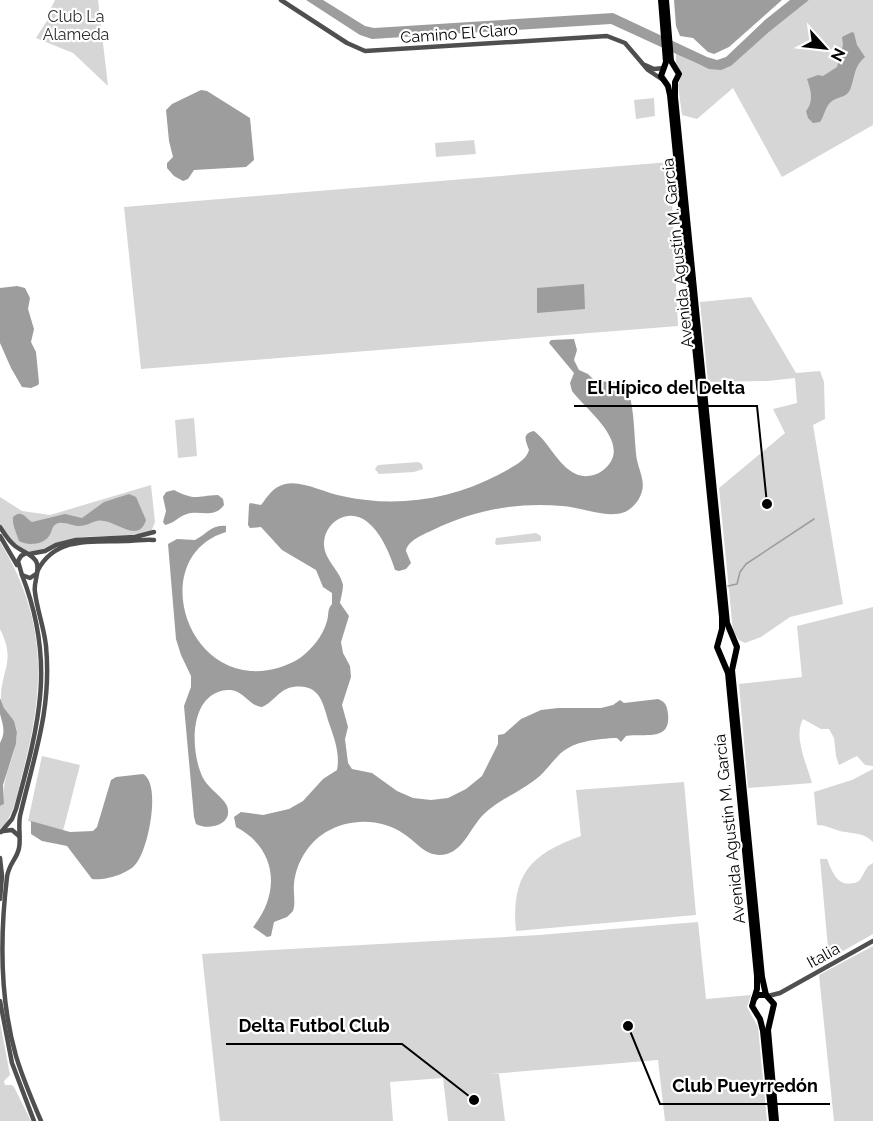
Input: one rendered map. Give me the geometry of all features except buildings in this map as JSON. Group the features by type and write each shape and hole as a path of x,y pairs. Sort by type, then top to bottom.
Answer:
{"main road":[{"path":"661,0 668,54 662,76 665,82 675,82 680,74 668,54"},
{"path":"666,0 666,34"},
{"path":"664,67 675,66"},
{"name":"Avenida Agustín M. García","path":"665,82 670,95 721,606 721,635"},
{"name":"Avenida Agustín M. García","path":"675,82 727,623 732,635"},
{"path":"727,633 732,635 737,647 734,657 726,660 717,647 721,635 727,633"},
{"name":"Avenida Agustín M. García","path":"722,656 728,673 757,976 754,999"},
{"name":"Avenida Agustín M. García","path":"734,657 732,670 762,977 767,995"},
{"path":"758,995 767,995 772,1000 773,1009 768,1030 774,1121 763,1030 752,1006 758,995"},
{"path":"756,1013 764,1015 773,1009"}],"street":[{"name":"Camino El Claro","path":"281,0 347,43 365,51 607,36 625,43 648,70 665,82"},
{"path":"643,63 654,69 664,67"},
{"path":"0,527 15,546 28,553 36,562 35,593 46,642 47,701 42,732 20,816 20,846 7,875 4,916 5,999 15,1055 41,1121"},
{"path":"18,567 19,558 28,553 45,551 56,545 76,540 135,537 154,532"},
{"path":"0,536 22,575 32,603 39,632 42,661 41,700 37,729 16,809 12,819 0,833"},
{"path":"22,575 30,578 49,554 67,546 92,542 154,540"},
{"path":"0,833 12,830 19,836"},
{"path":"0,899 2,876 0,857 9,859 15,856"},
{"name":"Italia","path":"767,995 785,990 873,941"},
{"name":"Italia","path":"773,1009 785,990"},
{"path":"0,1001 12,1063 34,1121"}],"green space":[{"name":"Club La Alameda","path":"55,0 98,0 108,86 73,53 36,38 52,13 51,8"},
{"path":"809,0 873,0 873,125 782,177 733,88 697,119 682,115 678,85 682,74 676,63 676,53 710,68 731,66"},
{"path":"654,98 655,116 636,119 634,100"},
{"path":"474,140 476,154 436,157 435,143"},
{"path":"670,162 678,326 141,369 124,207"},
{"path":"751,297 796,373 820,371 824,382 825,419 813,425 843,604 790,617 761,637 745,643 739,640 733,631 719,488 785,433 773,409 797,403 795,378 708,382 700,302"},
{"path":"194,418 197,456 178,458 175,420"},
{"path":"418,462 422,464 423,469 414,472 379,474 375,469 378,465"},
{"path":"151,485 155,522 151,532 82,537 35,552 21,549 0,525 0,497 22,511 50,515"},
{"path":"536,533 541,536 541,541 495,544 496,538"},
{"path":"0,542 16,571 27,599 38,655 38,684 30,743 17,797 9,817 0,829 0,806 4,804 4,785 17,731 1,700 8,658 0,629"},
{"path":"873,607 873,766 865,765 857,756 839,765 834,738 829,729 821,729 803,719 800,726 800,742 812,783 748,788 739,684 802,677 797,626"},
{"path":"42,756 80,765 63,831 28,821"},
{"path":"873,769 873,842 860,834 817,825 814,792 852,780"},
{"path":"684,782 696,915 516,931 517,895 528,869 549,851 581,836 576,790"},
{"path":"820,859 827,859 836,877 847,884 859,881 873,863 873,934 829,959"},
{"path":"698,922 706,999 751,995 747,1007 758,1027 767,1121 665,1121 658,1060 491,1074 499,1074 505,1121 448,1121 443,1078 390,1082 393,1121 220,1121 202,954 539,935"},
{"path":"873,946 873,1121 834,1121 819,975"},
{"path":"0,1022 10,1075 4,1081 5,1085 14,1087 31,1121 0,1121"}],"shaded area":[{"path":"306,0 323,0 365,26 374,28 613,13 717,60 726,57 790,0 809,0 731,66 721,70 709,69 611,24 372,39 360,35"},
{"path":"674,0 782,0 729,47 714,54 708,52 693,38 680,36 676,26"},
{"path":"852,32 865,57 857,68 848,93 832,101 820,122 813,123 806,111 811,100 807,79 818,75 823,76 837,67 843,45 842,37"},
{"path":"201,90 207,91 250,118 254,160 246,167 194,170 188,179 183,181 167,168 167,163 173,157 166,110 172,104"},
{"path":"584,284 585,309 537,313 537,288"},
{"path":"17,286 25,288 30,298 28,309 34,329 31,342 36,352 39,383 31,388 22,387 0,343 0,288"},
{"path":"574,339 577,350 574,360 579,370 588,374 596,382 619,384 629,394 633,412 637,460 643,483 640,498 631,508 618,514 562,506 529,505 496,509 464,517 413,541 406,551 411,563 406,569 399,571 395,570 382,539 367,522 358,517 348,516 334,522 326,533 324,544 327,555 343,585 340,603 349,616 341,642 343,653 350,666 351,677 342,705 348,727 345,739 348,763 352,769 372,773 397,791 413,798 431,800 448,798 466,789 482,776 498,744 498,735 504,734 521,719 541,710 601,708 613,705 620,700 624,703 658,699 667,709 666,729 656,734 626,736 621,742 617,738 605,739 583,742 570,747 536,779 489,810 463,843 447,854 428,852 404,834 385,825 355,822 335,827 308,848 295,876 293,911 287,917 274,922 271,936 267,937 253,927 262,914 271,886 267,859 250,836 236,827 234,817 241,812 263,815 289,809 303,801 323,779 337,770 335,742 323,704 316,692 310,689 288,688 262,707 234,691 221,691 210,696 198,716 195,729 196,756 203,778 225,803 228,813 227,818 219,825 207,827 196,824 184,706 191,687 191,676 176,639 168,544 177,539 195,540 213,528 226,526 226,532 203,544 189,562 183,584 184,608 192,631 206,650 226,664 251,671 264,671 295,661 309,651 323,632 332,604 332,593 323,587 316,570 282,550 261,527 250,528 248,525 250,503 261,505 277,487 292,483 362,500 402,501 442,496 480,484 516,465 529,450 526,441 527,434 534,431 569,470 582,476 599,473 611,461 614,451 611,440 605,429 572,391 570,383 574,373 549,343 551,340"},
{"path":"174,490 192,497 218,495 223,499 224,505 216,512 187,514 165,525 163,522 166,511 163,497 166,492"},
{"path":"129,494 136,497 146,520 137,531 103,521 79,526 59,523 55,525 46,539 39,543 19,541 13,520 16,515 21,514 32,522 65,514 82,518 104,502"},
{"path":"0,698 14,721 17,732 16,744 3,785 4,804 0,806 0,743 3,725"},
{"path":"143,774 149,780 152,791 151,818 140,858 127,871 109,878 92,879 67,846 42,841 31,834 31,821 70,832 93,831 97,827 111,780 116,777"}],"waterway":[{"path":"728,586 737,584 740,572 746,564 814,519"}],"place":[{"name":"El Hípico del Delta","path":"767,504"},
{"name":"Club Pueyrredón","path":"628,1026"},
{"name":"Delta Futbol Club","path":"474,1100"}]}
